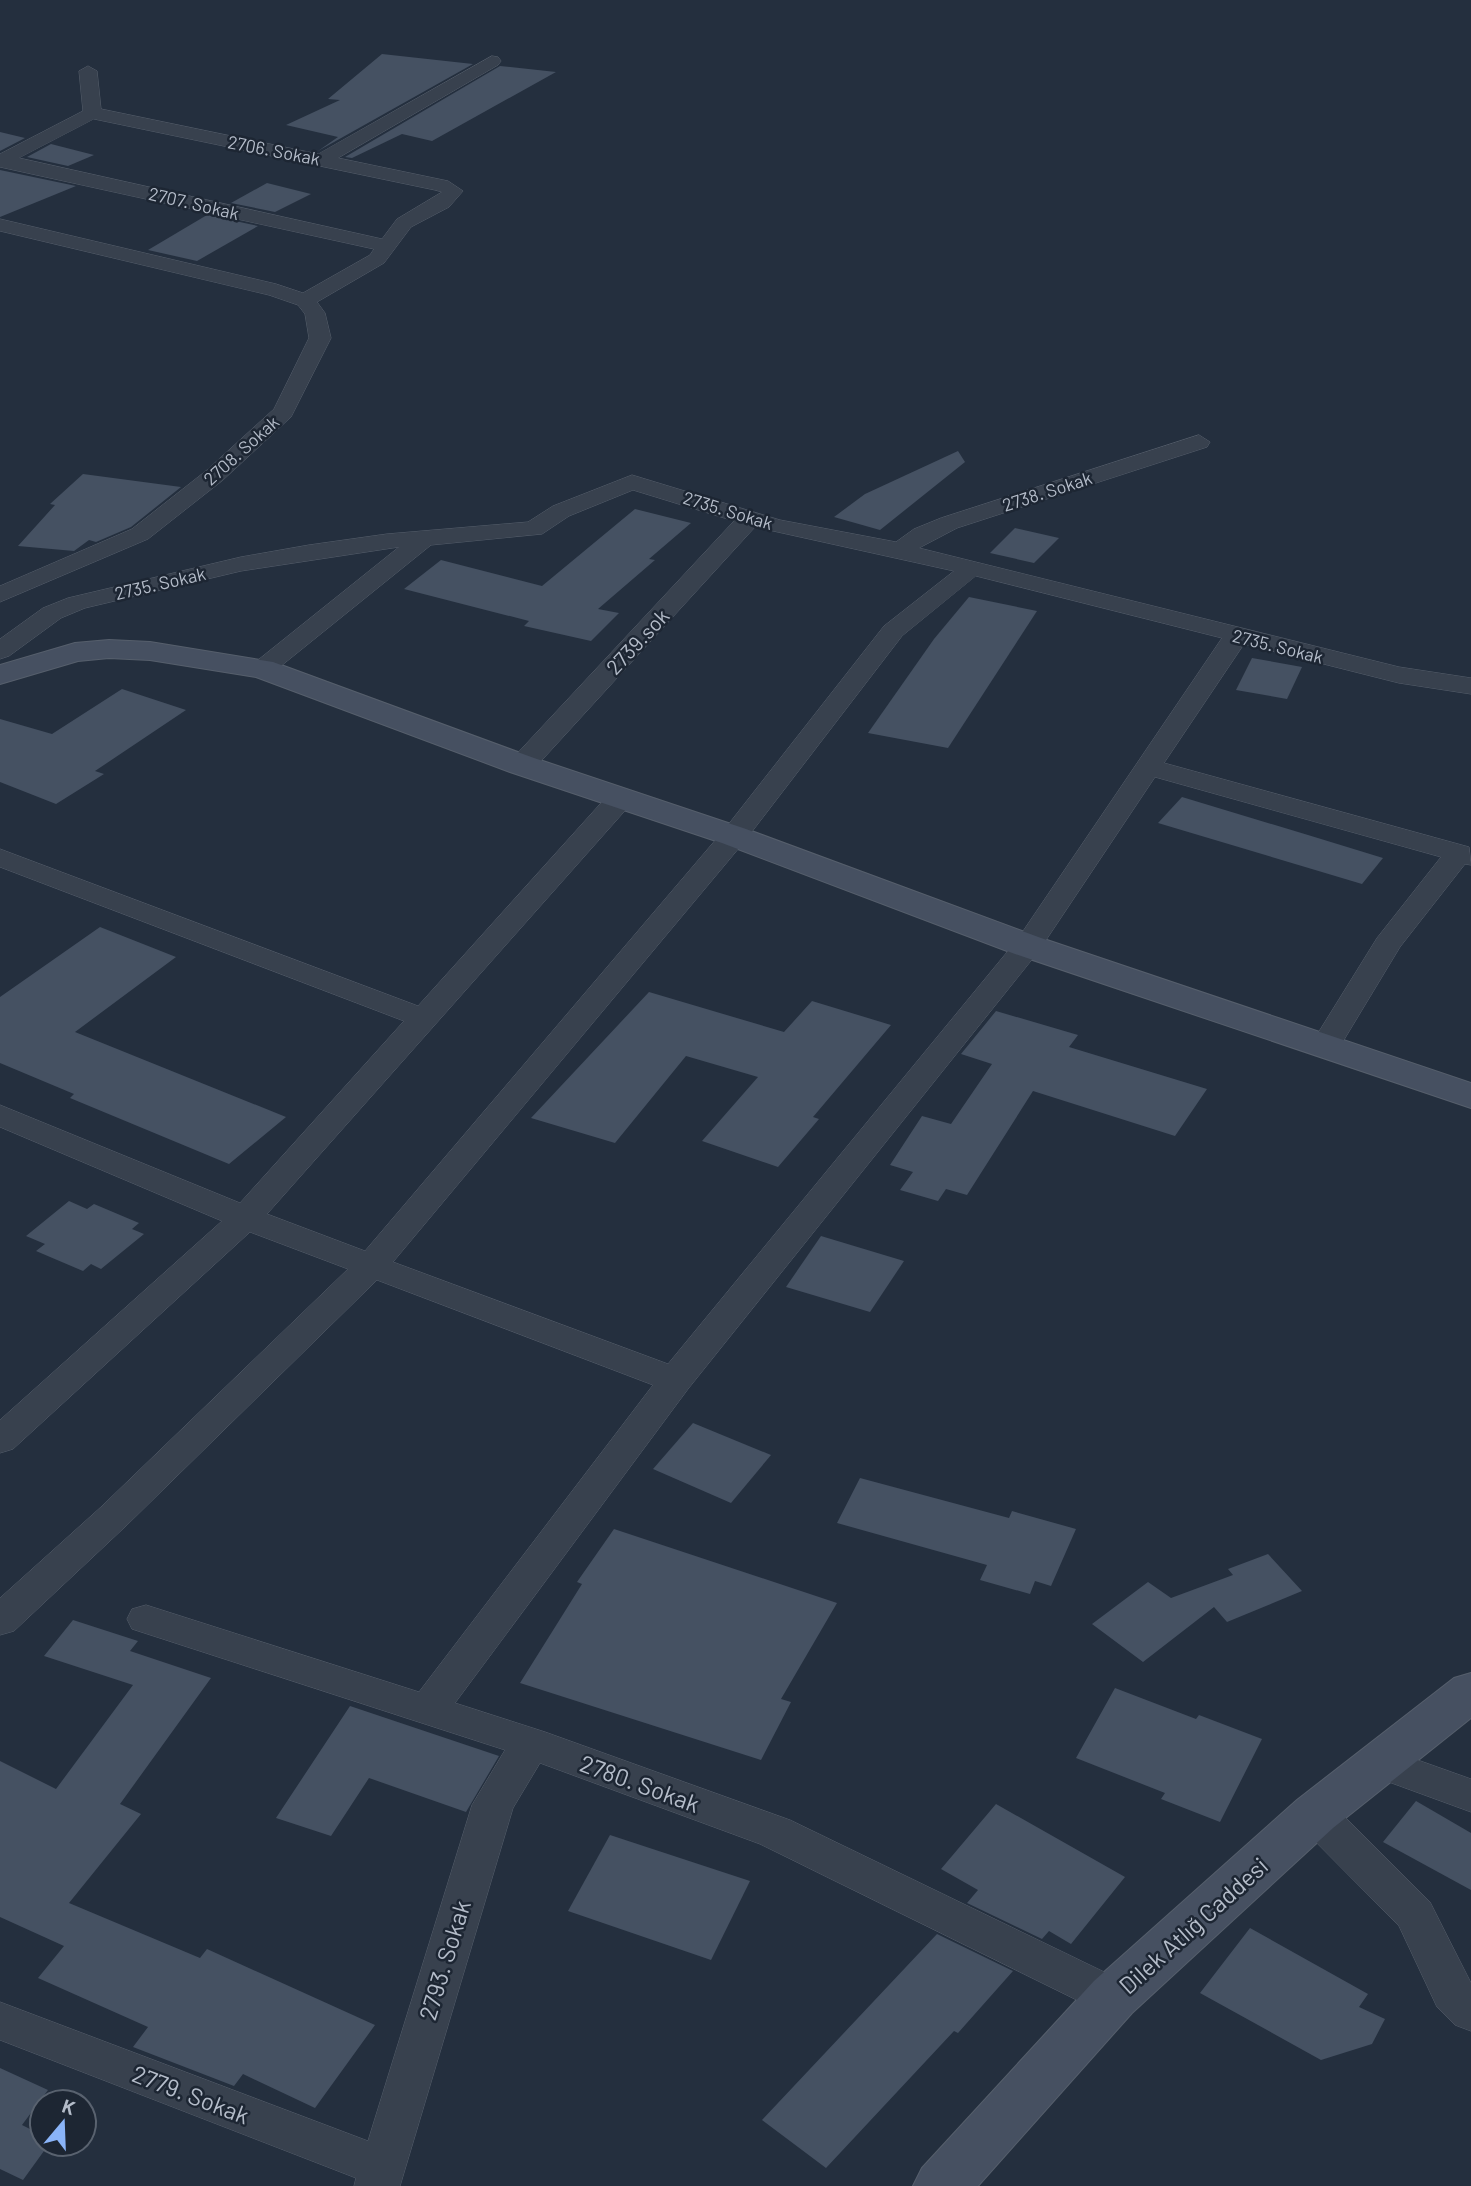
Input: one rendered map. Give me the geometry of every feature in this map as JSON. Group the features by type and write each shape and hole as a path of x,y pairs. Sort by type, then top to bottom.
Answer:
{"street":[{"path":"323,159 492,61"},
{"path":"1,160 92,113 88,71"},
{"name":"2706. Sokak","path":"92,113 323,159 441,185 454,191 442,203 404,223 386,246"},
{"name":"2707. Sokak","path":"1,160 386,246"},
{"path":"0,225 247,282 304,301 366,267 382,254 386,246"},
{"name":"2708. Sokak","path":"0,595 141,534 265,432 283,412 320,338 315,313 304,301"},
{"name":"2738. Sokak","path":"900,550 922,534 949,523 1199,442"},
{"name":"2735. Sokak","path":"0,651 52,613 89,600 241,564 322,550 426,537 534,529 561,511 632,482 776,526 900,550 1399,676 1471,686"},
{"name":"2739.sok","path":"522,765 751,517"},
{"path":"262,669 426,537"},
{"path":"0,1620 114,1516 371,1266 734,836 893,631 972,568"},
{"path":"428,1709 537,1568 674,1380 1028,946 1237,635"},
{"path":"0,675 53,657 109,649 150,651 262,669 522,765 734,836 1028,946 1471,1096"},
{"path":"1148,767 1465,855 1387,944 1325,1046"},
{"path":"1,1438 244,1218 620,799"},
{"path":"0,857 423,1018"},
{"path":"0,1115 244,1218 674,1380"},
{"name":"2780. Sokak","path":"146,1619 531,1743 775,1832 1114,1997"},
{"name":"Dilek Atlığ Caddesi","path":"942,2186 1114,1997 1315,1814 1471,1691"},
{"name":"2793. Sokak","path":"379,2176 493,1805 531,1743"},
{"path":"1381,1763 1471,1796"},
{"path":"1315,1814 1415,1914 1453,1994 1471,2012"},
{"name":"2779. Sokak","path":"0,2021 379,2176"}],"building":[{"path":"382,54 473,64 318,151 338,137 286,125 340,100 328,99"},
{"path":"500,66 556,72 432,141 402,134 352,158 345,157"},
{"path":"0,132 25,138 0,151"},
{"path":"51,144 94,155 68,166 27,157"},
{"path":"0,170 76,186 0,217"},
{"path":"267,183 311,194 275,212 231,203"},
{"path":"207,215 258,226 197,261 148,250"},
{"path":"958,451 965,462 880,530 834,517 865,494"},
{"path":"83,474 181,487 131,527 96,542 89,540 74,551 18,546 55,505 50,504"},
{"path":"635,509 691,523 649,559 655,560 598,609 619,613 591,641 524,626 529,621 404,589 441,560 542,586"},
{"path":"1015,528 1059,538 1034,563 990,553"},
{"path":"969,597 1037,611 948,748 868,733 934,639"},
{"path":"1252,658 1302,667 1287,699 1236,690"},
{"path":"122,689 186,710 95,771 104,774 56,804 0,782 0,719 52,734"},
{"path":"1182,797 1383,858 1362,884 1158,823"},
{"path":"100,927 176,957 75,1032 286,1117 229,1164 70,1098 74,1094 0,1063 0,997"},
{"path":"649,992 784,1032 812,1001 891,1025 813,1117 819,1119 778,1167 702,1141 758,1077 686,1056 615,1143 531,1118"},
{"path":"996,1011 1078,1035 1069,1047 1207,1089 1175,1136 1033,1091 967,1195 946,1189 938,1201 900,1190 913,1172 890,1165 922,1116 951,1124 992,1064 961,1054"},
{"path":"69,1201 87,1209 94,1204 139,1223 132,1229 144,1234 101,1269 91,1264 83,1271 36,1251 45,1244 26,1236"},
{"path":"821,1236 904,1261 870,1312 786,1287"},
{"path":"693,1423 771,1455 731,1503 653,1469"},
{"path":"860,1478 1009,1518 1012,1511 1076,1529 1051,1586 1035,1581 1030,1594 980,1580 987,1565 837,1523"},
{"path":"614,1529 837,1603 781,1699 791,1702 761,1760 520,1683 582,1584 577,1582"},
{"path":"1268,1554 1302,1591 1227,1622 1214,1607 1143,1662 1092,1624 1148,1582 1171,1598 1233,1575 1228,1569"},
{"path":"73,1620 138,1641 130,1651 211,1678 120,1804 141,1814 69,1903 200,1958 207,1949 375,2025 315,2108 243,2074 234,2086 133,2047 148,2027 38,1978 64,1946 0,1917 0,1761 56,1789 133,1685 44,1656"},
{"path":"1115,1688 1196,1719 1199,1715 1262,1739 1220,1822 1161,1799 1165,1793 1076,1758"},
{"path":"350,1706 499,1756 466,1812 369,1778 331,1836 276,1818"},
{"path":"1416,1801 1471,1833 1471,1890 1383,1842"},
{"path":"996,1804 1125,1877 1071,1944 1049,1931 1042,1939 967,1903 978,1890 941,1869"},
{"path":"610,1835 750,1881 711,1960 568,1911"},
{"path":"1250,1928 1368,1994 1359,2007 1385,2019 1372,2044 1321,2060 1200,1993"},
{"path":"937,1934 1013,1971 958,2033 954,2031 826,2168 762,2120"},
{"path":"0,2068 44,2088 28,2088 28,2117 22,2125 28,2128 28,2158 39,2158 23,2180 0,2169"}]}
